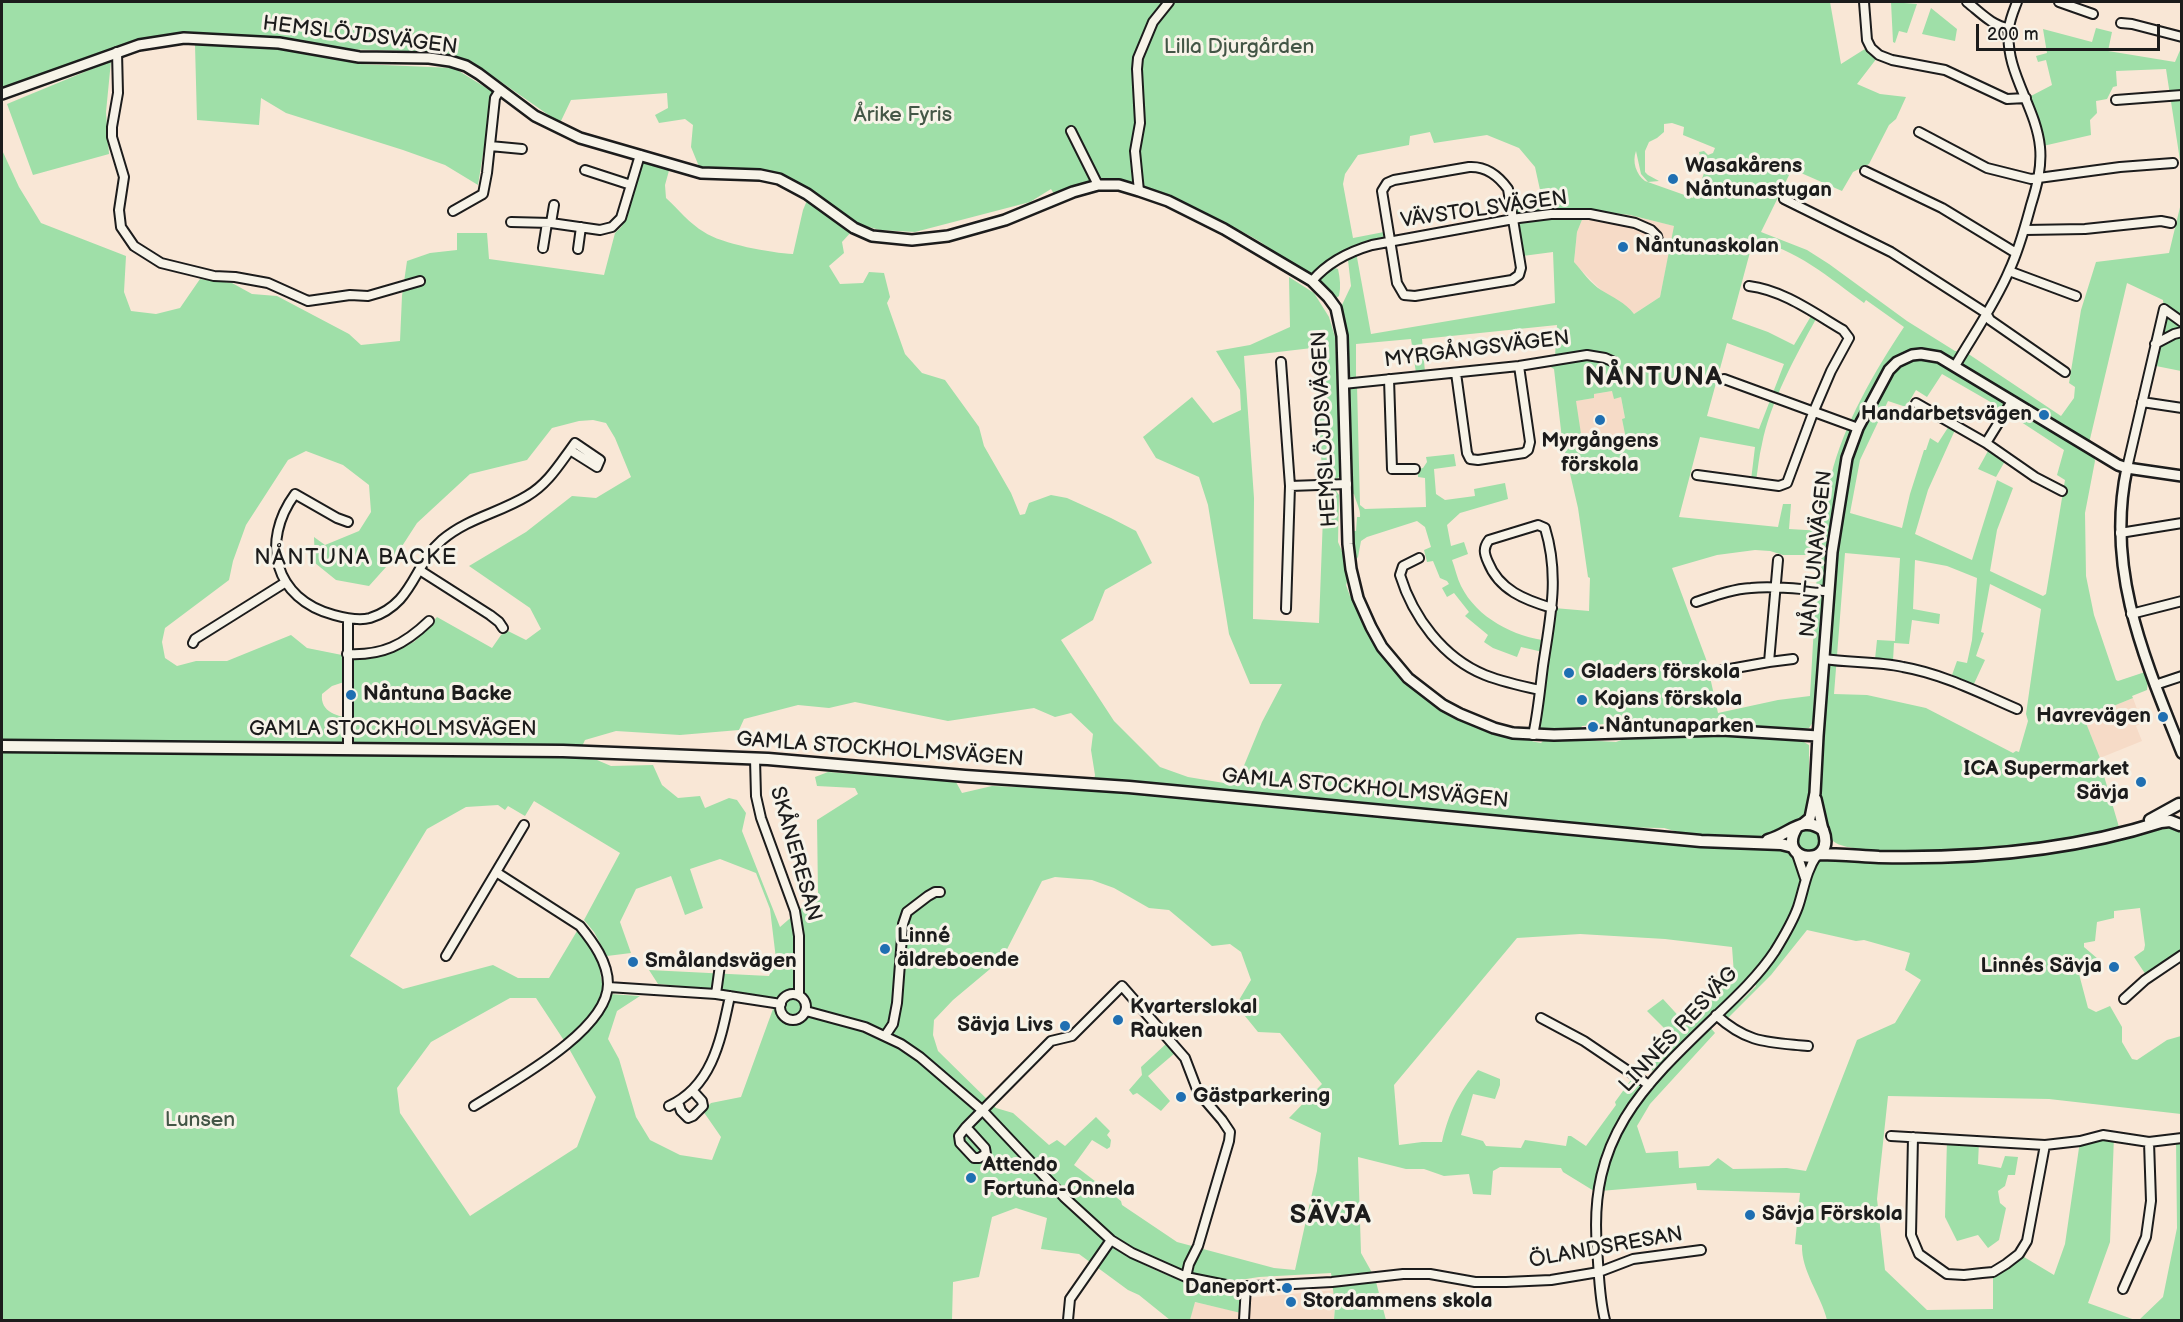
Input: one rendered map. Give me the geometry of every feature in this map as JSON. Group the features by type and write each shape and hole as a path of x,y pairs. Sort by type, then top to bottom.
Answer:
{"main road":[{"name":"GAMLA STOCKHOLMSVÄGEN","path":"2,746 563,751 755,759 1129,787 1701,841 1781,844 1795,850"},
{"path":"2180,803 2177,817 2181,825"},
{"path":"2118,834 2180,803"},
{"path":"1880,857 1831,844 1816,825 1800,825 1792,835 1795,850 1808,858 1818,855 1880,857 1954,856 2043,850 2166,821 2181,825"},
{"name":"GAMLA STOCKHOLMSVÄGEN","path":"1753,844 1784,835 1800,825"},
{"path":"1818,855 1825,846 1824,833"}],"street":[{"path":"1139,191 1136,151 1140,123 1138,58 1153,22 1169,2"},
{"path":"1864,2 1867,40 1871,48 1879,55 1892,60 1945,70 2007,99 2026,98"},
{"path":"1966,2 2000,27 2009,28"},
{"path":"1954,366 2009,271 2025,230 2039,177 2041,150 2038,133 2034,117 2013,68 2009,28 2017,2"},
{"path":"2059,2 2093,14"},
{"path":"2121,23 2181,37"},
{"name":"HEMSLÖJDSVÄGEN","path":"2,94 139,45 184,38 279,43 359,57 420,58 450,61 466,66 535,116 580,138 701,173 779,179 807,194 863,233 894,240 948,236 1005,220 1073,192 1098,185 1119,185 1168,201 1224,229 1312,281 1336,308 1342,336 1348,544 1354,585 1371,627 1382,646 1408,678 1443,705 1460,714 1494,728 1533,735 1722,730 1818,736"},
{"path":"117,52 118,93 112,137 124,177 119,210 121,227 134,246 161,263 214,276 268,283 308,301 350,295 368,296 420,281"},
{"path":"453,211 483,194 495,98 500,90"},
{"path":"2116,100 2181,95"},
{"path":"1071,131 1098,185"},
{"path":"1919,132 1987,168 2031,179 2120,167 2173,163"},
{"path":"490,146 522,149"},
{"path":"511,222 549,223 600,230 612,227 621,218 640,155"},
{"path":"1480,167 1502,179 1508,189 1521,268 1512,280 1409,296 1401,292 1396,283 1390,241 1382,191 1387,183 1480,167"},
{"path":"585,170 631,185"},
{"path":"1865,171 1942,208 2016,254"},
{"path":"1784,199 1892,252 1986,313 1990,320 2065,372"},
{"path":"543,248 554,205"},
{"name":"VÄVSTOLSVÄGEN","path":"1312,281 1333,261 1345,254 1372,245 1551,214 1590,214 1635,223 1652,230 1657,236 1660,248"},
{"path":"2025,230 2085,229 2161,221 2171,223"},
{"path":"578,249 581,227"},
{"path":"2009,271 2076,296"},
{"path":"1697,475 1779,486 1785,484 1790,478 1831,370 1849,338 1848,335 1786,298 1749,286"},
{"path":"2181,322 2163,309 2121,498 2120,534 2131,614 2181,753"},
{"path":"2156,344 2181,332"},
{"name":"NÅNTUNAVÄGEN","path":"1800,825 1810,818 1815,793 1828,591 1844,470 1858,428 1883,380 1897,362 1921,354 1939,357 2108,459 2127,468 2181,476"},
{"name":"MYRGÅNGSVÄGEN","path":"1343,384 1456,374 1587,355 1614,362"},
{"path":"1281,362 1290,486 1286,609"},
{"path":"1456,374 1467,453 1470,459 1478,460 1524,453 1528,450 1530,442 1519,366"},
{"path":"1389,379 1392,469 1415,469"},
{"path":"1724,379 1858,428"},
{"path":"1986,443 2012,401"},
{"path":"2142,402 2181,408"},
{"path":"1916,403 1986,443 2035,477 2062,491"},
{"path":"348,522 295,494 283,510 277,530 277,558 286,582 310,605 348,618 369,618 394,607 410,588 432,550 449,534 472,520 504,508 528,495 553,475 570,450"},
{"path":"1290,486 1347,484"},
{"path":"2120,534 2181,523"},
{"path":"1533,735 1540,690 1552,608 1554,592 1552,556 1545,528 1542,526 1534,525 1489,540 1484,553 1496,578 1513,593 1552,608"},
{"path":"1419,558 1403,566 1400,575 1413,606 1430,633 1454,656 1484,675 1540,690"},
{"path":"1769,662 1778,561"},
{"path":"421,571 490,615 503,628"},
{"path":"193,643 195,639 286,582"},
{"path":"1696,602 1749,588 1828,591"},
{"path":"2131,614 2181,601"},
{"path":"348,618 348,749"},
{"path":"347,654 368,655 390,648 413,636 429,621"},
{"path":"1713,672 1793,659"},
{"path":"1824,659 1881,664 1932,674 2017,709"},
{"path":"2155,685 2181,676"},
{"name":"SKÅNERESAN","path":"755,759 756,796 761,818 795,911 799,936 798,995"},
{"name":"NÅNTUNAVÄGEN","path":"1815,793 1824,833"},
{"path":"446,956 524,825"},
{"path":"1795,850 1805,879"},
{"name":"LINNÉS RESVÄG","path":"1605,1320 1599,1272 1596,1202 1600,1176 1607,1154 1623,1119 1649,1085 1774,952 1797,910 1805,879 1818,855"},
{"path":"474,1106 567,1045 587,1026 605,998 608,987 604,964 590,937 580,926 496,872"},
{"path":"885,1036 893,1024 897,1003 903,924 907,912 914,904 935,892 940,892"},
{"path":"2124,999 2145,980 2181,955"},
{"path":"716,994 720,964"},
{"path":"966,1127 1051,1041 1072,1036 1122,986 1185,1058 1198,1092 1230,1132 1201,1237 1186,1277"},
{"path":"608,987 716,994 781,1004"},
{"path":"788,995 798,995 806,1002 806,1011 799,1019 790,1020 781,1011 781,1004 788,995"},
{"path":"669,1106 693,1091 709,1069 722,1032 730,996"},
{"name":"ÖLANDSRESAN","path":"806,1011 865,1027 920,1057 983,1111 1064,1197 1111,1240 1132,1253 1186,1277 1236,1287 1413,1274 1430,1274 1475,1282 1551,1280 1599,1272 1633,1259 1701,1250"},
{"path":"1716,1015 1748,1038 1763,1042 1808,1046"},
{"path":"1541,1018 1584,1041 1649,1085"},
{"path":"678,1102 681,1111 688,1118 693,1116 703,1106 702,1101 693,1091"},
{"path":"1891,1136 2045,1145 2079,1141 2103,1135 2149,1142 2181,1138"},
{"path":"1913,1137 1911,1235 1919,1254 1947,1274 1993,1272 2019,1254 2027,1242 2045,1145"},
{"path":"2123,1289 2146,1237 2151,1201 2149,1142"},
{"path":"1068,1320 1070,1299 1111,1240"},
{"path":"1244,1320 1246,1286"}],"shaded area":[{"name":"Nåntunaskolan","path":"1586,210 1630,215 1675,226 1660,297 1634,314 1607,296 1574,263 1577,232"},
{"name":"Myrgångens förskola","path":"1612,391 1621,397 1625,434 1621,440 1583,447 1575,401 1594,398 1594,394"},
{"path":"2133,698 2142,723 2136,726 2142,741 2100,758 2084,718"},
{"name":"Stordammens skola","path":"1334,1290 1334,1320 1190,1320 1194,1302 1244,1313 1247,1298"}],"green space":[{"path":"2,2 1830,2 1841,64 1868,47 1877,58 1857,84 1880,94 1906,97 1896,119 1889,125 1869,164 1853,172 1842,191 1792,169 1761,232 1807,250 1907,321 1955,351 1967,353 2061,416 2074,398 2075,387 2069,383 2081,310 2096,262 2169,253 2181,203 2181,371 2151,365 2164,309 2163,300 2127,283 2090,439 2095,461 2085,513 2086,576 2094,615 2116,680 2145,672 2148,680 2147,690 2084,718 2100,758 2119,827 2046,842 1982,849 1922,852 1864,850 1843,846 1832,840 1825,827 1821,811 1819,771 1824,697 1814,696 1813,722 1809,728 1801,729 1702,725 1636,728 1617,726 1615,723 1582,726 1579,731 1543,732 1539,728 1547,653 1521,647 1517,657 1484,642 1488,635 1465,616 1469,612 1454,593 1447,597 1442,588 1449,584 1440,578 1433,561 1427,562 1424,550 1431,547 1425,527 1417,521 1367,537 1361,541 1358,557 1353,563 1351,542 1353,531 1356,531 1357,517 1360,517 1360,514 1354,494 1351,493 1347,393 1352,386 1357,385 1360,505 1365,509 1426,507 1425,478 1418,477 1418,469 1423,468 1427,462 1426,457 1454,454 1456,466 1434,469 1436,494 1445,500 1475,496 1474,489 1505,483 1508,499 1460,513 1447,525 1451,546 1464,542 1468,554 1452,560 1461,586 1477,608 1510,630 1549,641 1554,608 1589,611 1590,578 1588,577 1578,508 1562,439 1554,369 1547,365 1555,356 1557,325 1422,339 1425,372 1416,373 1411,339 1356,344 1356,379 1348,377 1347,373 1341,307 1351,286 1348,260 1350,255 1356,252 1371,334 1555,303 1553,252 1515,257 1507,206 1542,199 1535,167 1519,148 1487,135 1434,143 1430,132 1410,136 1409,145 1358,155 1345,174 1343,184 1353,238 1384,232 1385,235 1378,240 1349,248 1320,270 1309,274 1227,223 1162,194 1122,182 1100,182 1054,194 1051,189 1030,202 915,232 880,230 858,224 789,179 767,172 700,169 691,147 693,125 685,119 659,123 655,115 668,108 667,93 571,100 560,123 471,61 435,52 343,49 285,39 188,34 164,36 89,56 2,90","holes":["1672,123 1684,127 1683,135 1715,148 1713,153 1708,155 1704,151 1699,152 1704,173 1700,185 1696,186 1689,182 1687,188 1694,193 1693,198 1645,181 1637,171 1634,159 1636,151 1641,174 1648,182 1659,181 1645,172 1645,151 1649,142 1664,132 1664,124","1586,210 1630,215 1674,226 1660,297 1634,314 1623,303 1594,284 1574,262 1577,232","1753,241 1783,250 1812,265 1864,303 1866,300 1904,327 1871,380 1844,437 1829,483 1823,531 1789,529 1791,504 1783,504 1778,527 1679,517 1700,437 1755,447 1751,480 1756,481 1761,449 1771,412 1792,364 1816,319 1811,316 1794,345 1768,332 1732,319","1727,343 1784,364 1759,429 1707,416","1942,374 1994,404 2002,413 2012,416 2064,450 2057,475 2065,480 2046,594 2043,596 1990,571 1997,530 2013,488 1997,480 1972,560 1915,534 1928,490 1955,430 1949,426 1938,443 1930,438 1924,450 1902,528 1850,513 1860,460 1888,401 1906,407 1916,390 1927,397","1612,391 1614,399 1621,397 1625,434 1620,435 1621,440 1583,447 1576,401 1594,398 1594,394","1755,550 1783,555 1818,555 1810,696 1778,700 1718,713 1706,659 1672,568 1717,555","1845,553 1900,558 1895,641 1877,640 1875,659 1893,661 1894,643 1909,644 1912,620 1939,624 1940,614 1913,609 1915,560 1947,566 1977,578 1972,640 1967,663 1957,661 1952,675 1973,686 1985,660 1976,656 1984,633 1981,632 1990,584 2041,609 2026,714 2028,721 2019,752 2013,753 1926,708 1867,695 1834,694"]},
{"path":"1891,2 1917,4 1907,33 1899,31 1895,43 1893,42"},
{"path":"1931,8 1957,29 1955,41 1922,34"},
{"path":"2096,28 2112,32 2108,51 2175,62 2181,48 2181,167 2166,69 2116,71 2117,86 2113,87 2107,99 2096,101 2097,113 2090,120 2091,135 2043,146 2042,134 2029,97 2052,85 2046,60 2038,62 2036,56 2047,53 2043,29 2092,42"},
{"path":"195,45 276,47 359,64 454,68 493,92 478,185 445,165 286,113 261,98 259,125 197,120"},
{"path":"111,61 106,112 109,154 33,175 7,104"},
{"name":"Lunsen","path":"2,150 19,187 41,223 126,256 124,292 131,311 156,314 180,308 200,279 232,283 252,294 277,296 349,334 361,345 400,341 402,296 407,261 430,253 457,250 457,233 487,233 489,259 604,275 615,233 622,226 641,159 670,167 665,185 666,198 694,225 712,236 747,247 793,254 808,198 852,231 842,242 844,253 829,266 840,284 863,283 869,272 884,273 890,297 887,303 905,354 922,373 945,380 979,427 984,446 1011,493 1020,515 1025,514 1029,503 1051,495 1067,498 1136,531 1152,563 1105,590 1093,620 1061,640 1114,721 1160,767 1188,777 1236,785 1262,722 1282,684 1250,684 1229,634 1208,505 1199,477 1156,458 1143,437 1192,397 1213,423 1241,410 1240,390 1216,351 1250,345 1290,327 1289,277 1314,293 1329,317 1335,337 1341,476 1334,480 1323,480 1312,348 1244,356 1254,498 1253,619 1319,623 1324,490 1335,489 1339,495 1338,542 1344,556 1348,579 1346,585 1350,596 1377,646 1391,666 1407,683 1445,712 1492,732 1541,743 1544,740 1579,738 1616,742 1630,737 1716,734 1799,739 1809,745 1809,811 1790,829 1762,839 1743,840 1689,835 1664,828 1607,827 1191,787 1194,798 1784,847 1794,854 1800,866 1799,893 1788,922 1773,948 1725,1002 1651,1072 1643,1074 1638,1070 1671,1035 1647,1011 1663,999 1685,1023 1699,1014 1697,1010 1713,999 1734,974 1732,947 1665,939 1580,934 1517,938 1394,1085 1399,1145 1442,1142 1455,1104 1478,1070 1500,1079 1500,1085 1495,1099 1473,1094 1461,1135 1483,1141 1486,1146 1521,1148 1525,1140 1566,1146 1568,1136 1571,1136 1586,1146 1633,1077 1641,1084 1641,1088 1611,1136 1601,1162 1594,1191 1563,1172 1561,1168 1500,1167 1493,1171 1491,1195 1473,1194 1469,1174 1444,1176 1424,1169 1406,1169 1358,1157 1361,1253 1375,1278 1386,1320 1334,1320 1335,1306 1331,1273 1259,1277 1227,1282 1190,1274 1132,1249 1111,1236 1110,1246 1157,1271 1210,1288 1244,1291 1245,1314 1195,1302 1190,1320 1170,1320 1139,1295 1128,1290 1079,1254 1041,1249 1047,1218 1016,1208 992,1217 979,1277 953,1282 952,1320 2,1320","holes":["593,420 606,423 615,438 631,477 596,498 572,496 526,532 469,566 530,608 541,629 526,640 508,631 501,635 492,648 437,617 414,642 377,657 357,658 307,648 291,635 227,661 196,661 177,666 165,658 162,642 165,628 229,580 246,525 288,460 306,451 343,465 369,485 371,512 359,531 325,545 314,537 315,563 336,580 369,586 395,557 417,523 470,474 527,460 552,428","353,679 353,719 336,715 327,709 324,706 322,694 332,686","855,702 948,721 1034,708 1055,717 1071,713 1093,734 1091,750 1095,775 1092,790 992,786 962,793 956,782 828,772 815,777 817,786 855,788 858,794 817,820 818,894 780,927 742,831 746,813 737,800 729,798 705,808 700,796 678,798 662,785 653,765 611,766 597,760 577,757 585,740 616,731 680,735 739,730 744,719 798,705 829,708","534,801 620,853 584,920 594,932 607,956 631,953 620,922 636,889 671,876 685,915 703,908 690,869 720,859 756,873 770,909 776,959 769,976 649,970 658,984 733,991 777,998 741,1097 711,1103 703,1111 721,1137 712,1160 680,1155 650,1140 636,1117 619,1059 608,1039 617,1011 640,996 609,994 605,998 600,972 604,964 580,926 549,978 518,978 493,965 403,989 350,956 427,829 466,807 498,805 505,810 508,806 525,816","1055,877 1092,880 1114,888 1149,908 1169,910 1212,946 1230,944 1241,952 1251,980 1236,1005 1258,1032 1280,1033 1322,1084 1289,1118 1321,1133 1317,1171 1295,1270 1274,1268 1177,1242 1122,1205 1121,1201 1074,1165 1092,1140 1107,1149 1110,1147 1111,1140 1107,1135 1110,1131 1096,1117 1065,1146 1057,1140 1049,1145 1013,1113 996,1108 938,1051 933,1035 934,1020 953,1000 1002,959 1042,881","510,998 536,998 567,1045 596,1097 577,1147 470,1216 400,1113 397,1088 431,1042"]},
{"path":"1332,267 1338,269 1340,279 1339,296 1336,298 1323,287 1320,279 1322,274"},
{"path":"1988,451 2005,461 1996,477 1978,469"},
{"path":"2161,824 2181,829 2181,955 2146,975 2134,957 2144,950 2145,945 2140,908 2114,911 2114,918 2097,922 2095,941 2084,943 2084,947 2098,959 2079,974 2088,1008 2096,1012 2110,1006 2122,1027 2122,1042 2132,1059 2137,1060 2167,1040 2181,1036 2181,1114 2049,1099 1888,1096 1877,1199 1885,1270 1927,1310 1993,1309 1993,1272 2019,1254 2054,1275 2065,1244 2080,1141 2114,1136 2110,1242 2088,1303 2135,1320 1827,1320 1808,1274 1802,1245 1795,1244 1800,1193 1697,1190 1696,1183 1600,1191 1614,1143 1642,1096 1709,1026 1715,1033 1650,1104 1637,1126 1646,1153 1678,1151 1679,1168 1709,1166 1718,1158 1733,1169 1787,1168 1806,1171 1857,1040 1895,1023 1921,980 1905,970 1910,953 1864,940 1856,941 1807,930 1771,975 1725,1021 1722,1012 1742,1000 1756,986 1754,982 1777,953 1811,867 1817,860 1823,858 1866,859 1891,863 2031,853 2042,855 2046,852"},
{"path":"1813,827 1822,837 1816,852 1799,851 1795,837 1799,830"},
{"path":"1167,1043 1175,1053 1148,1076 1170,1101 1161,1111 1137,1093 1133,1095 1129,1090 1142,1075 1141,1067"},
{"path":"2181,1138 2181,1320 2139,1320 2163,1297 2177,1228 2176,1139"},
{"path":"1947,1139 1979,1141 1978,1164 2001,1168 2005,1156 2018,1157 2015,1175 2008,1175 2005,1186 1998,1191 2000,1203 2006,1208 1999,1240 1988,1248 1978,1235 1957,1241 1945,1217"}],"place":[{"name":"Wasakårens Nåntunastugan","path":"1673,179"},
{"name":"Nåntunaskolan","path":"1623,247"},
{"name":"Handarbetsvägen","path":"2044,415"},
{"name":"Myrgångens förskola","path":"1600,420"},
{"name":"Gladers förskola","path":"1569,673"},
{"name":"Nåntuna Backe","path":"351,695"},
{"name":"Kojans förskola","path":"1582,700"},
{"name":"Havrevägen","path":"2163,717"},
{"name":"Nåntunaparken","path":"1593,727"},
{"name":"ICA Supermarket Sävja","path":"2141,782"},
{"name":"Linné äldreboende","path":"885,949"},
{"name":"Smålandsvägen","path":"633,962"},
{"name":"Linnés Sävja","path":"2114,967"},
{"name":"Kvarterslokal Rauken","path":"1118,1020"},
{"name":"Sävja Livs","path":"1065,1026"},
{"name":"Gästparkering","path":"1181,1097"},
{"name":"Attendo Fortuna-Onnela","path":"971,1178"},
{"name":"Sävja Förskola","path":"1750,1215"},
{"name":"Daneport","path":"1287,1288"},
{"name":"Stordammens skola","path":"1291,1302"}],"district":[{"name":"NÅNTUNA","path":"1654,378"},
{"name":"NÅNTUNA BACKE","path":"356,558"},
{"name":"SÄVJA","path":"1331,1216"}],"park label":[{"name":"Lilla Djurgården","path":"1239,48"},
{"name":"Årike Fyris","path":"903,116"}]}
